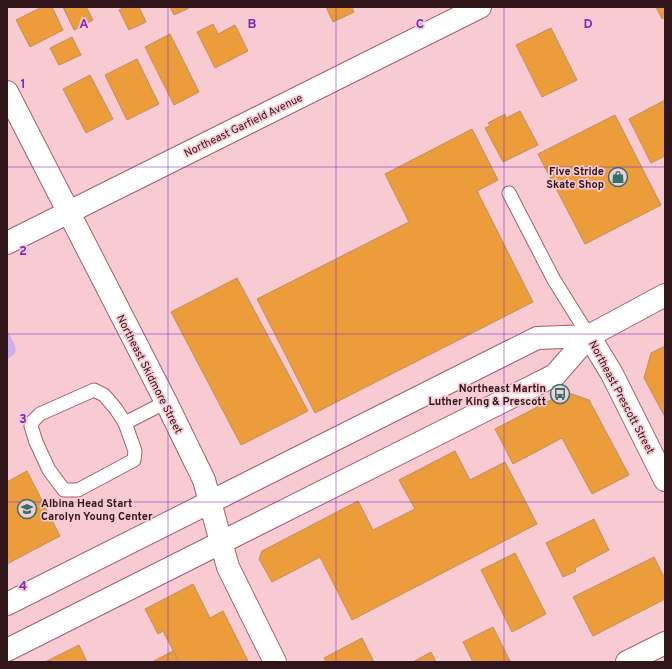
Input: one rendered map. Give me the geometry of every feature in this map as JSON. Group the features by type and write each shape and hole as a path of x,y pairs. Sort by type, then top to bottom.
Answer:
{"main road":[{"name":"Northeast Garfield Avenue","path":"7,243 480,7"},
{"name":"Northeast Skidmore Street","path":"7,92 166,402 204,480 228,567 275,662"},
{"path":"7,650 555,375 589,336 665,295"},
{"path":"7,604 537,338 589,336"},
{"name":"Northeast Prescott Street","path":"589,336 612,374 665,480"},
{"path":"627,662 665,643"}],"lane":[{"path":"509,193 554,280 589,336"},
{"path":"94,390 104,395 116,408 125,423 135,451 134,460 78,490 73,491 64,490 49,470 36,442 31,426 33,421 40,414 94,390"},
{"path":"125,423 166,402"}],"shaded area":[{"path":"7,332 13,341 16,351 12,357 7,359"}],"building":[{"path":"42,7 52,7 63,30 30,47 16,20"},
{"path":"63,7 86,7 93,20 74,30"},
{"path":"125,7 139,7 146,22 129,30 119,10"},
{"path":"170,7 189,7 189,8 174,15"},
{"path":"326,7 352,7 354,12 333,22"},
{"path":"656,7 665,7 665,17 662,19"},
{"path":"213,24 218,34 235,25 248,51 215,68 197,32"},
{"path":"551,28 577,80 542,97 516,45"},
{"path":"170,34 199,92 174,105 145,47"},
{"path":"72,37 81,55 59,65 50,48"},
{"path":"137,59 159,104 127,120 105,75"},
{"path":"90,75 113,119 86,133 63,89"},
{"path":"665,100 665,156 651,163 629,119"},
{"path":"520,111 538,145 503,162 485,128 490,126 488,123 505,114 506,118"},
{"path":"615,115 661,205 585,244 538,154"},
{"path":"472,129 498,180 477,191 533,302 315,413 257,299 409,222 385,174"},
{"path":"237,278 308,411 241,445 171,312"},
{"path":"665,346 665,417 644,378 651,353"},
{"path":"566,392 589,400 629,475 592,494 562,438 513,464 495,429"},
{"path":"455,451 470,480 505,462 537,524 352,620 320,557 272,582 259,559 262,551 358,501 373,530 415,509 399,480"},
{"name":"Albina Head Start Carolyn Young Center","path":"27,471 60,536 7,564 7,482"},
{"path":"594,519 609,550 575,568 576,571 563,577 546,543"},
{"path":"515,553 546,614 512,632 481,570"},
{"path":"654,557 665,579 665,599 593,636 573,597"},
{"path":"193,584 210,618 223,611 248,661 179,662 163,631 158,634 145,609"},
{"path":"493,627 510,661 473,662 463,642"},
{"path":"362,638 374,662 326,662 324,658"},
{"path":"79,645 87,662 45,662"},
{"path":"173,651 179,662 152,662"},
{"path":"431,652 436,662 413,662"}],"place":[{"name":"Five Stride Skate Shop","path":"618,177"},
{"name":"Northeast Martin Luther King & Prescott","path":"560,394"},
{"name":"Albina Head Start Carolyn Young Center","path":"27,509"}]}
